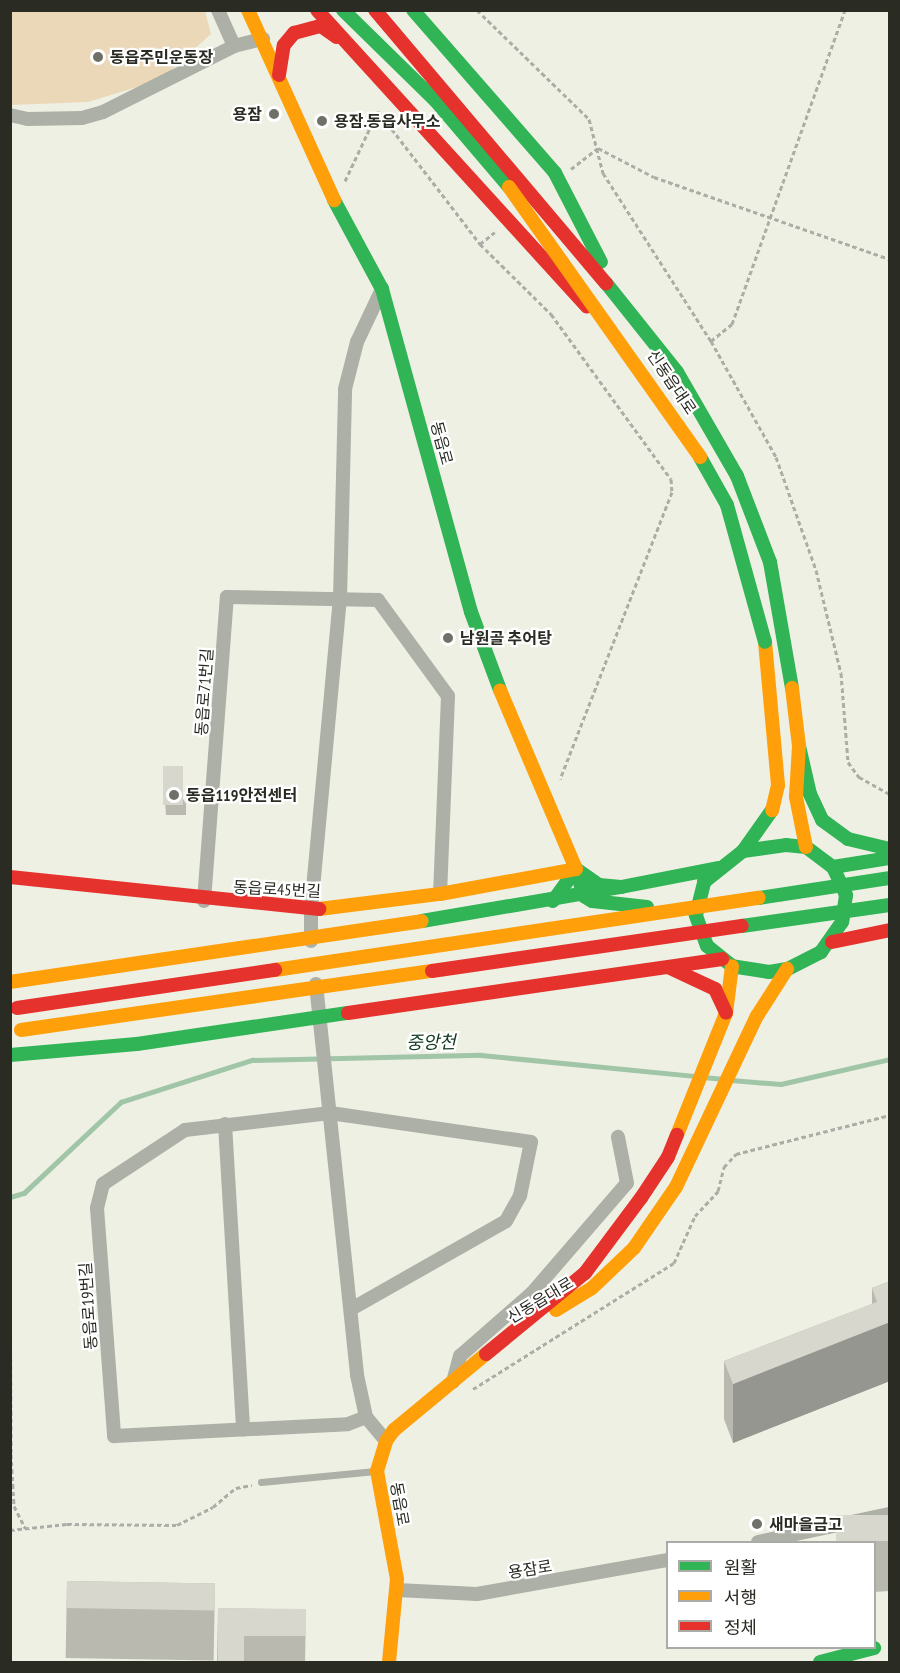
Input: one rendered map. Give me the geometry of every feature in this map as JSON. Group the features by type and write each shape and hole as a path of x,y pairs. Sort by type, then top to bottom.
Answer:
{"main road":[{"name":"동읍로","path":"248,10 262,36 332,196 382,289 471,612 505,704 549,798 584,896"},
{"name":"동읍로","path":"262,10 262,36"},
{"path":"317,10 354,48 512,229 633,354"},
{"name":"신동읍대로","path":"343,10 435,100 509,187 633,354 692,442 727,505 765,642 778,785 771,816 743,851"},
{"name":"신동읍대로","path":"375,10 524,181 677,372 737,476 770,562 787,641 799,746 796,797 806,847"},
{"path":"413,10 555,173 618,297"},
{"path":"279,75 284,45 294,33 321,27 354,48"},
{"path":"799,746 810,794 822,820 848,839 890,849"},
{"path":"10,1062 52,1054 321,1025 670,968 727,962 769,972 787,969 806,962 832,942 842,922 846,895 833,867 806,847 786,845 743,851 718,868 704,882 696,915 707,946 727,962"},
{"path":"833,867 890,858"},
{"path":"10,982 311,935 553,901 718,868"},
{"path":"553,901 576,869 598,885 621,886"},
{"name":"동읍로45번길","path":"10,876 204,901 311,910 440,894 576,869"},
{"path":"14,1008 890,878"},
{"path":"584,896 592,901 677,909 696,915"},
{"path":"16,1031 890,905"},
{"path":"832,942 890,930"},
{"name":"신동읍대로","path":"505,1340 585,1273 668,1157 726,1012 727,962"},
{"path":"670,968 715,989 726,1012"},
{"name":"신동읍대로","path":"505,1340 592,1288 634,1248 688,1164 757,1016 787,969"},
{"path":"10,1055 52,1054"},
{"name":"동읍로","path":"389,1662 397,1590 377,1471 386,1441 394,1430 505,1340"},
{"path":"820,1662 867,1649"}],"street":[{"path":"218,10 234,46"},
{"path":"10,115 28,119 82,118 103,111 234,46 262,36"},
{"path":"382,289 357,342 345,389 339,599 311,910 311,935 353,1308 357,1375 366,1417 386,1441"},
{"name":"동읍로71번길","path":"204,901 227,597 378,600 448,696 440,894"},
{"name":"동읍로19번길","path":"353,1308 506,1221 520,1197 531,1142 329,1108 185,1130 103,1184 97,1208 114,1436 348,1424 366,1417"},
{"path":"225,1124 243,1429"},
{"path":"453,1382 460,1356 532,1293 627,1183 618,1137"},
{"path":"763,1541 890,1514"},
{"name":"용잠로","path":"397,1590 477,1594 666,1560"}],"lane":[{"path":"261,1482 377,1471"}],"path":[{"path":"477,10 589,119 603,173 711,341 776,457 816,570 841,673 848,762 859,777 890,794"},
{"path":"711,341 732,324 845,10"},
{"path":"332,196 344,183 378,111 480,244 551,314 671,479 672,492 549,798"},
{"path":"570,169 598,148"},
{"path":"598,148 654,177 771,215 890,260"},
{"path":"480,244 499,228"},
{"path":"736,1154 890,1115"},
{"path":"10,1231 11,1454 14,1506 25,1527"},
{"path":"10,1530 67,1524 177,1525 213,1507 236,1488 261,1482"}],"shaded area":[{"name":"동읍주민운동장","path":"10,11 205,11 211,34 160,80 88,102 11,105"}],"building":[{"name":"동읍119안전센터","path":"163,766 183,766 183,805 163,805"},
{"path":"890,1281 890,1322 733,1384 724,1361 877,1302 872,1288"},
{"path":"836,1515 890,1515 890,1541 836,1541"},
{"path":"67,1581 215,1584 215,1611 67,1608"},
{"path":"218,1608 306,1609 306,1636 244,1636 244,1662 218,1662"}],"waterway":[{"name":"중앙천","path":"10,1197 24,1193 121,1102 252,1060 481,1055 696,1076"},
{"name":"중앙천","path":"731,1080 781,1084 890,1059"},
{"name":"중앙천","path":"704,1077 723,1079"}],"traffic: fast":[{"path":"343,10 435,100 509,187"},
{"path":"413,10 555,173 601,262"},
{"path":"334,200 382,289 471,612 500,690"},
{"path":"606,283 677,372 737,476 770,562 792,688"},
{"path":"700,457 727,505 765,642"},
{"path":"799,746 810,794 822,820 848,839 890,849"},
{"path":"743,851 786,845 806,847 833,867 846,895 842,922 821,952 787,969 769,972 732,966 707,946 696,915 704,882 743,851 772,810"},
{"path":"833,867 890,858"},
{"path":"647,907 592,901 584,896 576,869 599,885 621,887 719,868"},
{"path":"553,901 576,869"},
{"path":"759,898 890,878"},
{"path":"422,921 621,887"},
{"path":"742,926 890,905"},
{"path":"10,1055 137,1044 348,1013"},
{"path":"820,1662 870,1649"}],"traffic: slow":[{"path":"248,10 334,200"},
{"path":"509,187 700,457"},
{"path":"765,642 778,785 772,810"},
{"path":"792,688 799,746 796,797 806,847"},
{"path":"319,909 440,894 576,869 500,690"},
{"path":"275,970 759,898"},
{"path":"10,982 422,921"},
{"path":"677,1135 726,1013 732,966"},
{"path":"556,1310 592,1288 634,1248 676,1187 757,1016 787,969"},
{"path":"21,1030 432,971"},
{"path":"389,1662 397,1579 377,1471 386,1441 394,1430 486,1354"}],"traffic: jam":[{"path":"317,10 587,307"},
{"path":"375,10 606,283"},
{"path":"279,75 284,45 294,33 321,26 337,37"},
{"path":"10,877 319,909"},
{"path":"432,971 742,926"},
{"path":"832,942 890,930"},
{"path":"348,1013 722,959"},
{"path":"670,968 715,989 726,1013"},
{"path":"17,1008 275,970"},
{"path":"486,1354 585,1273 641,1198 668,1157 677,1135"}],"place":[{"name":"동읍주민운동장","path":"98,57"},
{"name":"용잠","path":"274,114"},
{"name":"용잠.동읍사무소","path":"322,121"},
{"name":"남원골 추어탕","path":"448,638"},
{"name":"동읍119안전센터","path":"174,795"},
{"name":"새마을금고","path":"757,1524"}]}
